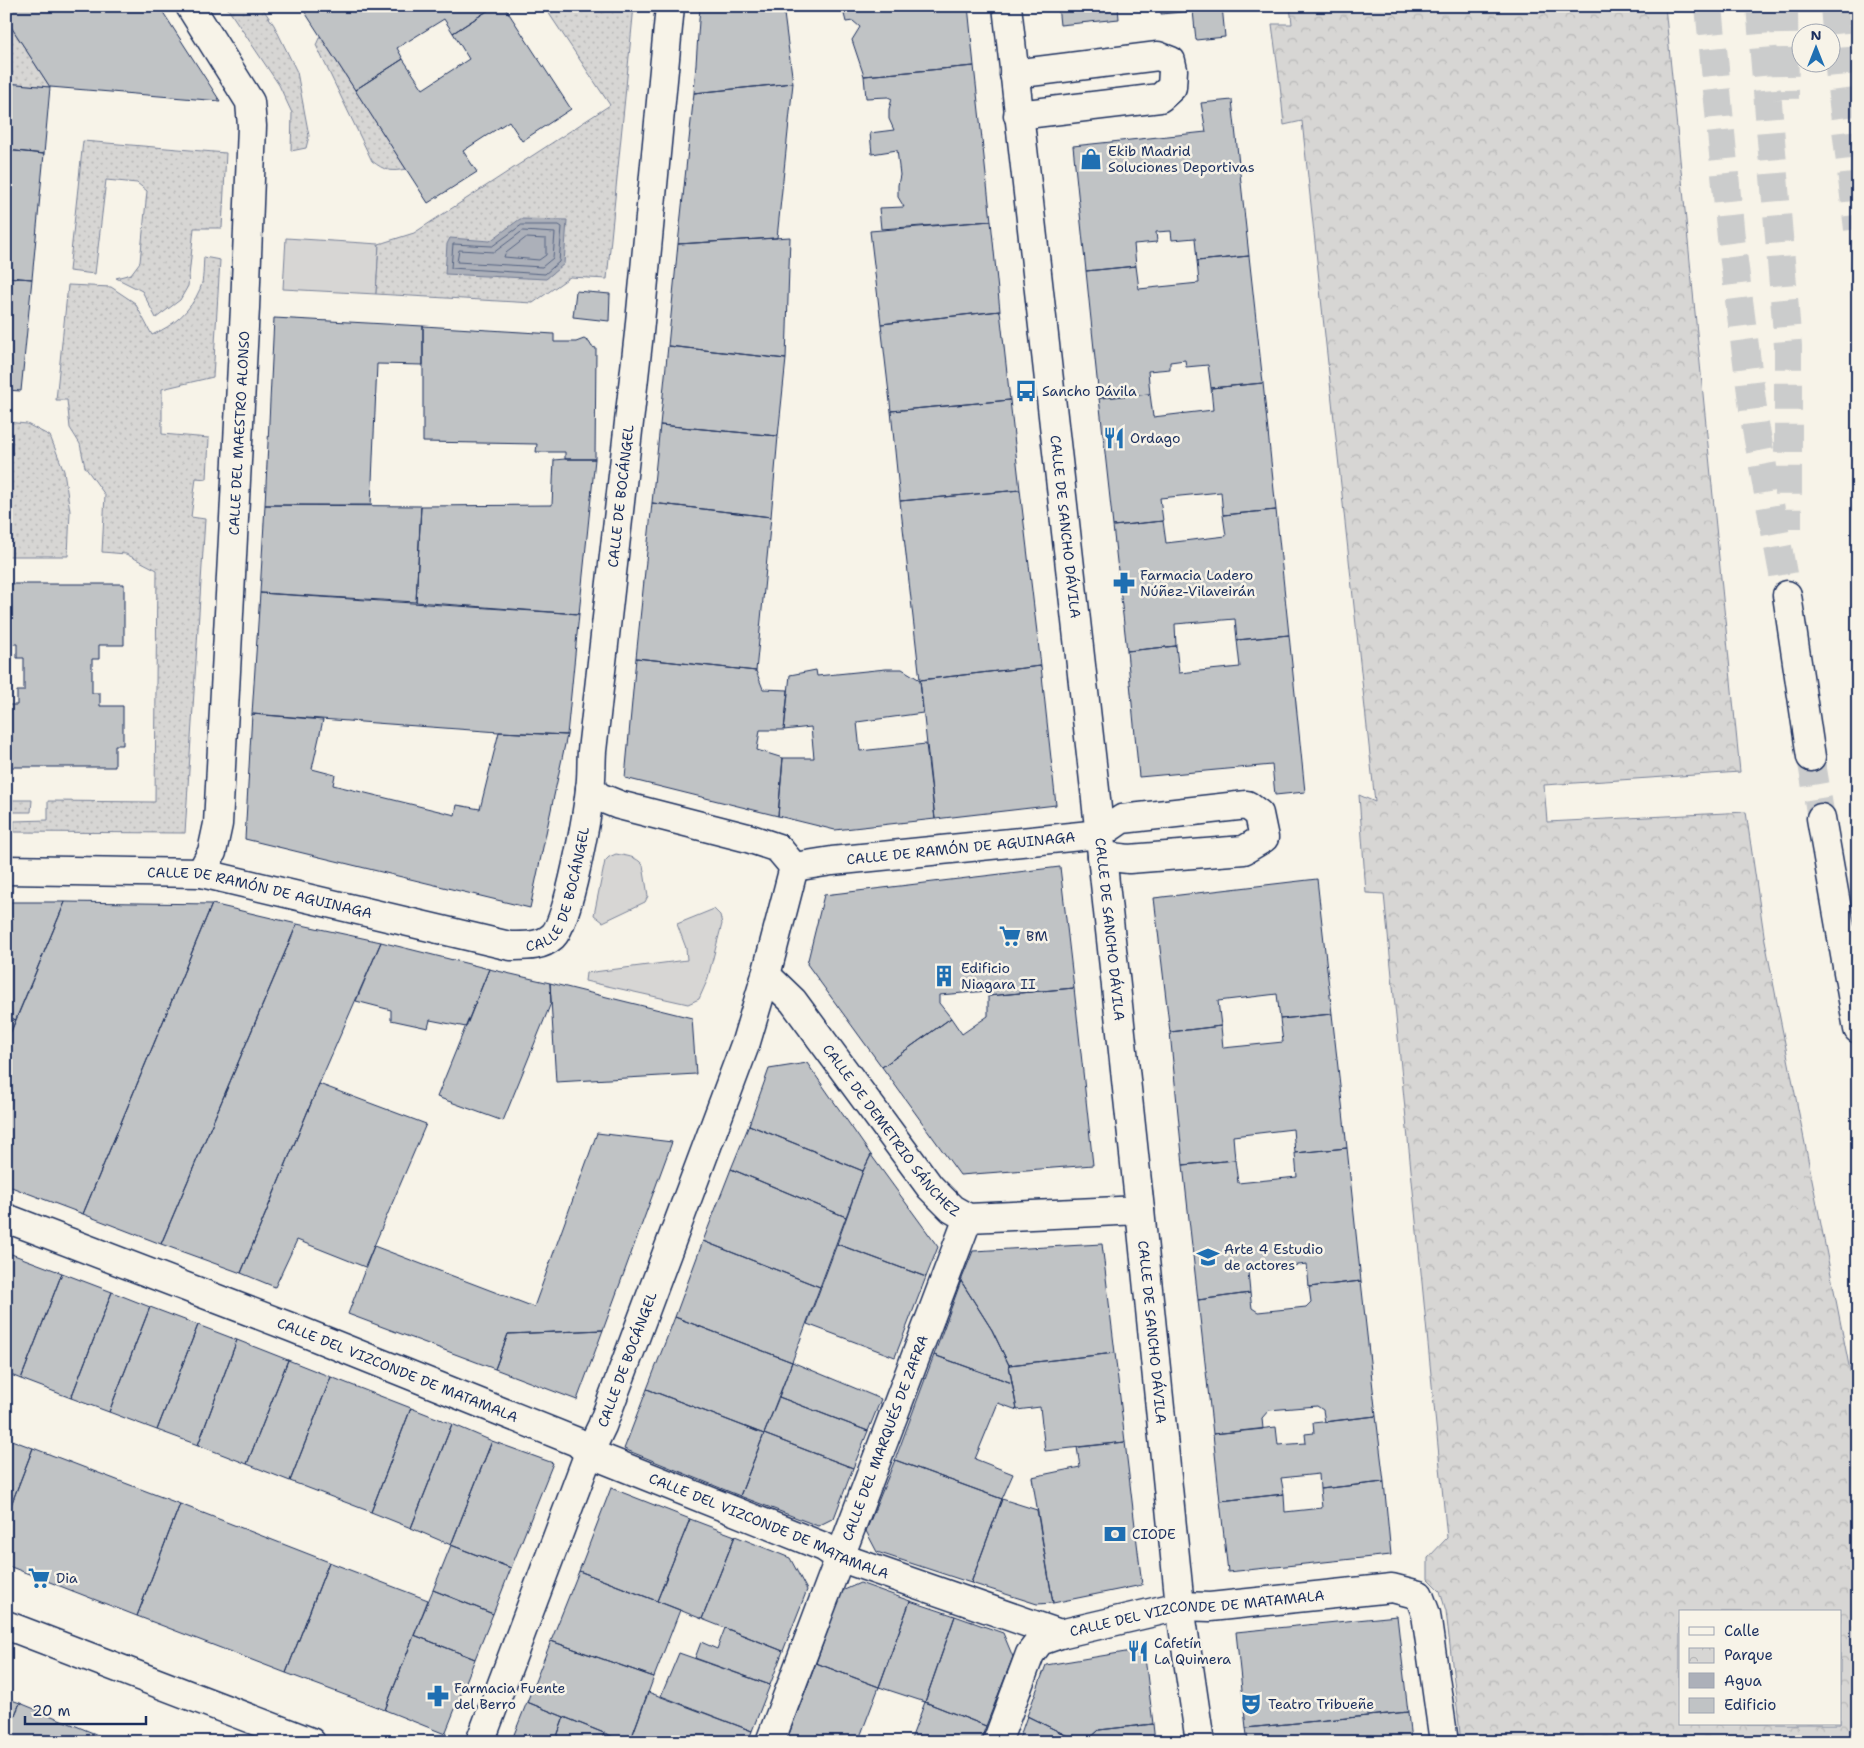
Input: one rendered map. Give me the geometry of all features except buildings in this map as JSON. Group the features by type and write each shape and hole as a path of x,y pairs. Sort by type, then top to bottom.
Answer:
{"main road":[{"name":"CALLE DEL MAESTRO ALONSO","path":"190,6 250,102 252,126 245,308 218,824 212,852 201,873"},
{"name":"CALLE DE BOCÁNGEL","path":"510,946 529,946 546,942 556,934 564,917 572,889 590,788 592,751 639,333 670,6"},
{"name":"CALLE DE SANCHO DÁVILA","path":"1007,6 1101,845 1180,1606 1200,1742"},
{"path":"1014,74 1158,56 1171,61 1173,70 1172,87 1160,98 1018,115"},
{"path":"1787,595 1811,757"},
{"path":"590,788 599,797 619,805 748,838 778,848 794,867 766,975"},
{"name":"CALLE DE RAMÓN DE AGUINAGA","path":"794,867 832,860 1101,845 1129,859 1244,850 1264,838 1259,814 1247,806 1122,819 1101,845"},
{"path":"1821,818 1858,1029"},
{"name":"CALLE DE RAMÓN DE AGUINAGA","path":"6,870 201,873 510,946"},
{"name":"CALLE DE BOCÁNGEL","path":"480,1742 602,1426 746,1042 766,975"},
{"name":"CALLE DE DEMETRIO SÁNCHEZ","path":"766,975 793,1001 930,1187 952,1209 968,1218 1140,1210"},
{"name":"CALLE DEL VIZCONDE DE MATAMALA","path":"6,1218 294,1328 568,1438 577,1442 590,1453 824,1547 839,1557 1060,1634 1180,1606 1210,1607 1392,1588 1419,1595 1426,1614 1444,1742"},
{"name":"CALLE DEL MARQUÉS DE ZAFRA","path":"770,1742 968,1218"},
{"path":"6,1625 311,1742"},
{"path":"997,1742 1030,1654 1040,1640 1060,1634"}],"green space":[{"path":"226,6 261,6 274,25 297,72 309,136 306,148 291,151 292,113 279,85"},
{"path":"544,6 634,6 607,279 570,277 533,303 376,294 379,244 414,233 610,105"},
{"path":"1290,6 1665,6 1740,772 1544,785 1547,822 1746,812 1764,935 1858,1411 1858,1742 1461,1742 1446,1611 1440,1591 1428,1579 1428,1558 1447,1538 1384,894 1366,893 1359,795 1375,802 1302,121 1284,125 1272,24 1292,24"},
{"path":"6,19 50,87 6,83"},
{"path":"320,36 406,169 388,170 372,161 316,45"},
{"path":"83,141 226,153 222,228 194,228 188,286 180,300 156,318 142,291 116,278 131,274 140,262 147,191 137,183 106,180 95,274 69,271"},
{"path":"286,238 379,244 376,294 283,289"},
{"path":"204,257 220,260 213,377 162,389 162,434 209,438 207,479 196,478 191,517 205,519 185,833 14,832 14,821 48,820 48,801 155,802 157,570 126,554 102,552 105,495 85,467 80,444 70,428 67,400 56,400 68,285 111,287 135,303 152,335 180,317 196,297 203,278"},
{"path":"6,422 27,424 50,436 64,471 70,511 68,556 6,556"},
{"path":"6,800 32,800 31,812 6,812"},
{"path":"616,854 634,858 643,865 648,896 645,902 603,922 594,915 605,861"},
{"path":"714,909 720,915 722,924 707,981 699,999 688,1004 585,981 586,973 687,960 686,948 677,924"}],"water":[{"path":"520,219 567,220 564,264 546,279 445,274 447,244 450,238 490,241"}],"tunnel":[{"path":"1709,6 1731,238 1755,424 1787,595"},
{"path":"1760,6 1788,346 1788,528"},
{"path":"1784,6 1785,99"},
{"path":"1834,6 1840,79 1858,229"},
{"path":"1811,757 1821,818"}],"place":[{"name":"Ekib Madrid Soluciones Deportivas","path":"1091,159"},
{"name":"Sancho Dávila","path":"1026,391"},
{"name":"Ordago","path":"1114,438"},
{"name":"Farmacia Ladero Núñez-Vilaveirán","path":"1124,583"},
{"name":"BM","path":"1010,936"},
{"name":"Edificio Niagara II","path":"944,976"},
{"name":"Arte 4 Estudio de actores","path":"1208,1257"},
{"name":"CIODE","path":"1115,1534"},
{"name":"Dia","path":"39,1578"},
{"name":"Cafetín La Quimera","path":"1138,1651"},
{"name":"Farmacia Fuente del Berro","path":"438,1696"},
{"name":"Teatro Tribueñe","path":"1251,1704"}]}
